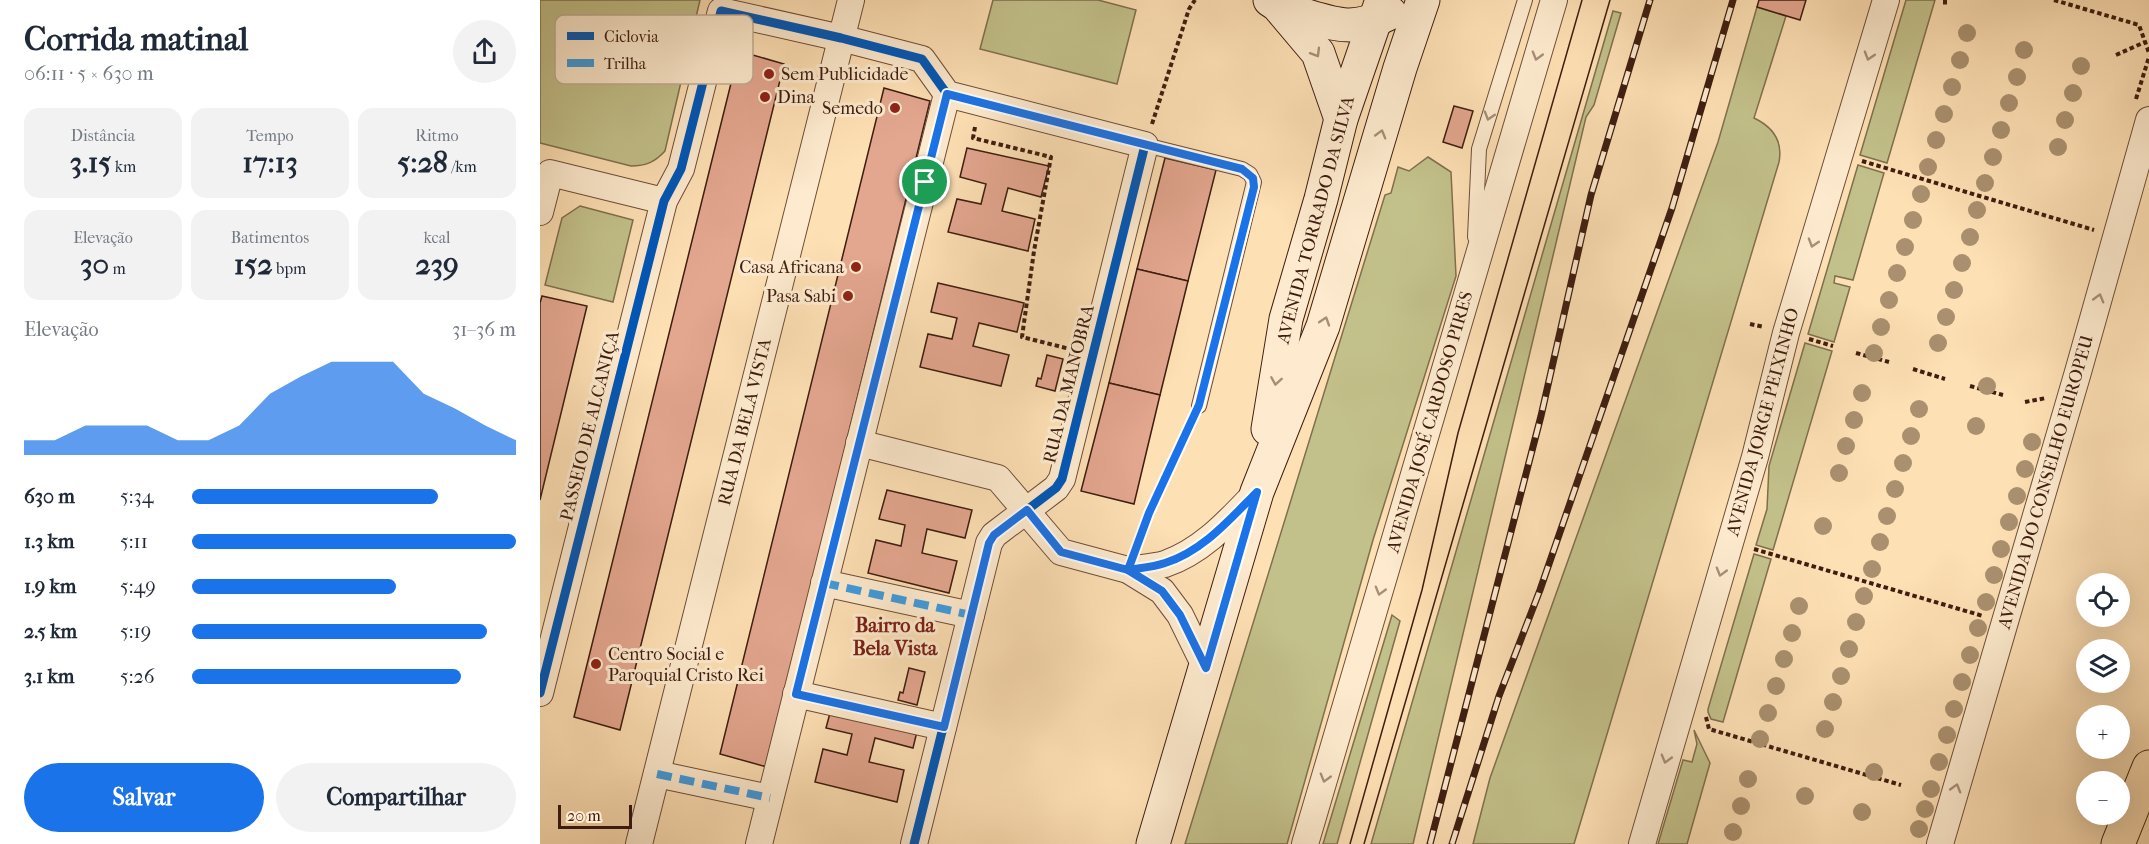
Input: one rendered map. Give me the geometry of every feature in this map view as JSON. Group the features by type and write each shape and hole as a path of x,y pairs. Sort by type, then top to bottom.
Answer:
{"highway":[{"path":"2118,844 2149,767"}],"main road":[{"path":"1275,4 1336,25 1357,25 1370,7 1410,0"},
{"name":"AVENIDA TORRADO DA SILVA","path":"1153,844 1257,492 1323,326 1400,68 1423,0"},
{"path":"1275,4 1318,53 1341,118"},
{"path":"1370,7 1400,68"},
{"name":"AVENIDA TORRADO DA SILVA","path":"1257,492 1286,319 1321,199 1370,7"}],"street":[{"name":"RUA DA BELA VISTA","path":"639,844 851,0"},
{"name":"AVENIDA JOSÉ CARDOSO PIRES","path":"1305,844 1554,0"},
{"name":"AVENIDA JORGE PEIXINHO","path":"1642,844 1755,457 1786,333 1886,0"},
{"name":"PASSEIO DE ALCANIÇA","path":"720,15 721,11 739,15"},
{"name":"PASSEIO DE ALCANIÇA","path":"753,18 841,38"},
{"path":"841,38 922,59 947,94 1145,145"},
{"name":"PASSEIO DE ALCANIÇA","path":"540,693 664,201 681,169 703,84"},
{"path":"759,844 947,94"},
{"name":"AVENIDA DO CONSELHO EUROPEU","path":"1940,844 2149,120"},
{"name":"RUA DA MANOBRA","path":"914,844 989,543 994,535 1056,488 1062,479 1145,145"},
{"path":"540,212 550,173 664,201"},
{"path":"859,443 994,476 1002,481 1061,552 1128,570 1162,591 1180,615 1206,668"},
{"path":"1128,570 1164,564 1188,554 1214,535 1257,492"},
{"path":"824,583 971,615"},
{"path":"796,694 944,727"},
{"path":"657,774 770,798"}],"lane":[{"path":"1474,273 1479,149 1525,0"},
{"path":"1145,145 1242,169 1250,174 1254,183 1199,405"}],"path":[{"path":"1145,145 1189,9 1195,0"},
{"path":"2054,0 2139,25 2149,53"},
{"path":"2116,55 2145,42"},
{"path":"979,103 973,138 1051,157 1034,250 1022,337 1094,355"},
{"path":"1859,160 2097,231"},
{"path":"1807,339 1833,346"},
{"path":"1856,353 1888,362"},
{"path":"1913,369 1945,379"},
{"path":"1970,386 2003,395"},
{"path":"2025,402 2046,398"},
{"path":"1128,570 1149,513 1199,405"},
{"path":"1755,550 1990,618"},
{"path":"1709,729 1901,785"}],"shaded area":[{"path":"540,0 700,0 697,15 555,15 555,84 681,84 665,151 658,158 650,163 631,166 540,143"},
{"path":"993,0 1098,0 1136,10 1117,84 980,49"},
{"path":"1906,0 1935,0 1887,163 1860,155"},
{"path":"1757,7 1786,16 1754,118 1771,130 1778,141 1779,162 1574,844 1473,844 1490,778 1718,142"},
{"path":"1613,11 1621,13 1594,105 1586,117 1413,844 1371,844"},
{"path":"1428,157 1451,172 1456,276 1373,540 1287,844 1185,844 1385,195 1391,193 1398,167 1409,171"},
{"path":"1858,165 1884,173 1853,280 1835,276 1834,283 1850,287 1834,342 1808,334"},
{"path":"580,206 633,220 613,302 545,285 562,218"},
{"path":"1805,343 1832,351 1773,550 1756,545 1767,509 1769,466"},
{"path":"1754,554 1771,559 1723,722 1711,719 1708,709"},
{"path":"1392,615 1400,621 1337,844 1323,844"},
{"path":"1694,730 1710,763 1687,844 1658,844 1683,760 1692,762 1697,744"}],"building":[{"path":"1759,0 1806,0 1800,20 1757,7"},
{"path":"753,55 784,64 620,730 574,717 731,84 753,84"},
{"path":"884,88 930,101 767,767 720,754"},
{"path":"1454,106 1473,111 1462,148 1443,142"},
{"path":"967,148 1049,166 1041,197 1008,188 1002,211 1035,219 1028,251 948,232 957,199 981,204 986,184 960,177"},
{"path":"1165,158 1216,170 1188,281 1137,269"},
{"path":"1137,269 1188,281 1160,395 1109,383"},
{"path":"938,283 1024,303 1017,332 979,323 973,346 1009,355 1001,386 920,367 928,334 952,339 957,318 931,312"},
{"path":"542,296 587,306 540,500 540,303"},
{"path":"1047,355 1063,359 1055,391 1036,386 1038,378 1041,379"},
{"path":"1109,383 1160,395 1134,504 1081,491"},
{"path":"887,490 972,510 965,538 927,529 922,553 957,561 949,593 868,573 876,540 901,546 905,525 879,519"},
{"path":"909,668 925,672 917,705 898,700 900,692 903,693"},
{"path":"834,698 920,719 913,748 875,738 869,762 904,770 897,802 815,782 823,749 847,755 852,734 826,728"}],"tram line":[{"path":"1350,844 1422,590 1458,433 1582,0"},
{"path":"1364,844 1610,0"}],"railway":[{"path":"1430,844 1541,416 1591,195 1650,0"},
{"path":"1452,844 1499,696 1540,590 1672,208 1733,0"}],"marked path":[{"path":"824,583 971,615"},
{"path":"796,694 943,727"},
{"path":"657,774 770,798"}],"cycle path":[{"path":"720,15 721,11 739,15"},
{"path":"753,18 922,59 947,94 1145,145 1062,479 1056,488 994,535 989,543 914,844"},
{"path":"540,693 664,201 681,169 703,84"}],"place":[{"name":"Sem Publicidade","path":"769,74"},
{"name":"Dina","path":"765,97"},
{"name":"Semedo","path":"895,108"},
{"name":"Casa Africana","path":"856,267"},
{"name":"Pasa Sabi","path":"848,296"},
{"name":"Centro Social e Paroquial Cristo Rei","path":"596,664"}],"district":[{"name":"Bairro da Bela Vista","path":"895,636"}],"route":[{"path":"925,182 796,694 944,727 989,543 994,535 1027,510 1061,552 1128,570 1162,591 1180,615 1206,668 1257,492 1214,535 1188,554 1164,564 1128,570 1149,513 1199,405 1254,187 1253,178 1242,169 947,94 925,182"}]}
